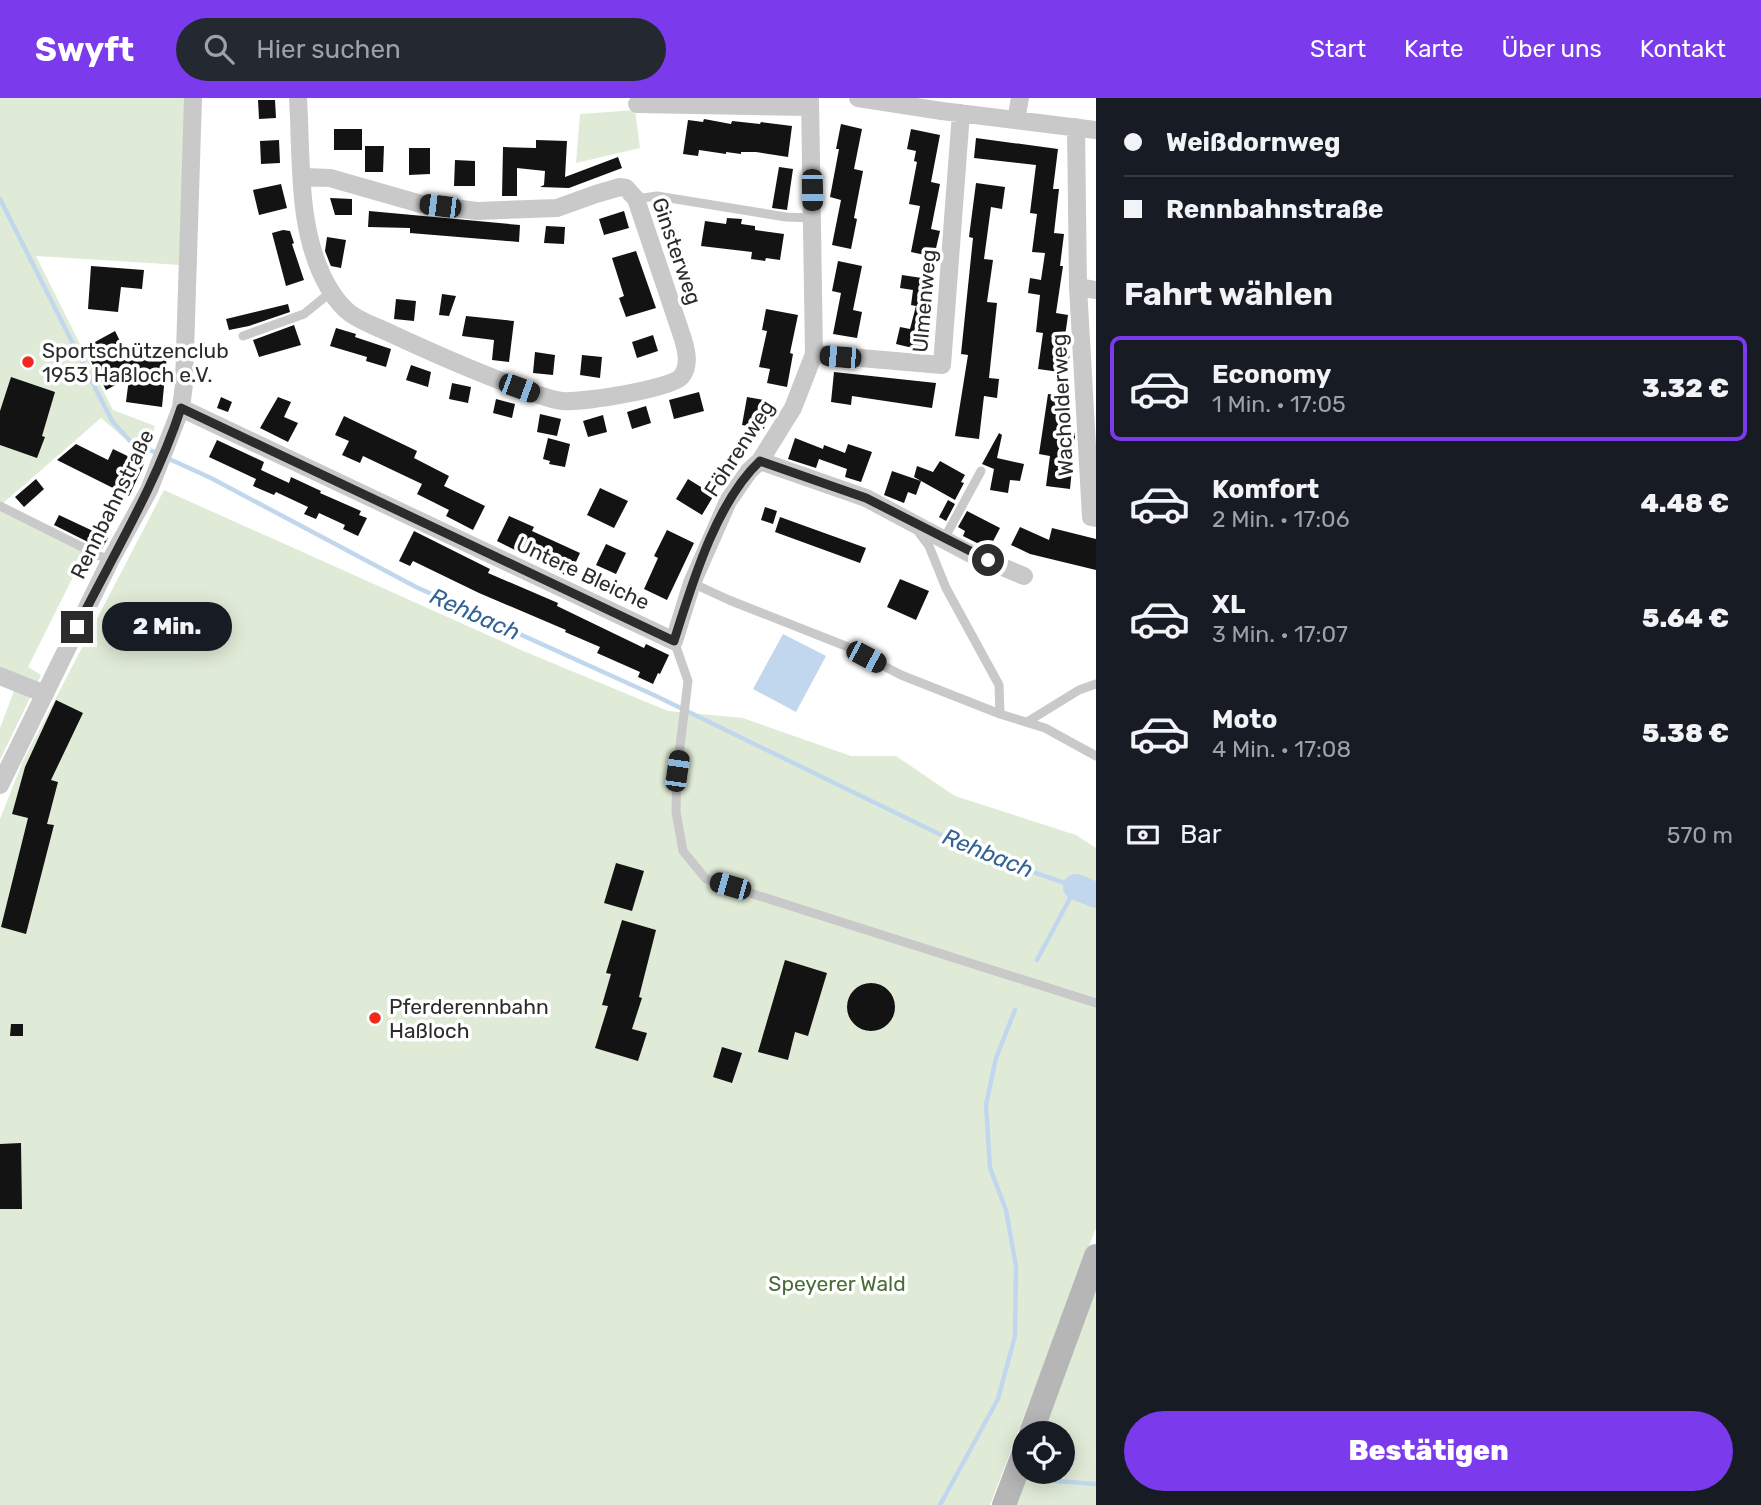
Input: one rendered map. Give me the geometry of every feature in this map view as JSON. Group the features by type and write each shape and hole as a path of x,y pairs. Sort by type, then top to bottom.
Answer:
{"main road":[{"path":"1035,1421 1096,1256"},
{"path":"1004,1505 1012,1484"}],"street":[{"name":"Rennbahnstraße","path":"0,785 110,561 123,526 149,490 181,408 193,98"},
{"path":"298,98 307,230 317,265 331,292"},
{"path":"1016,120 1020,98"},
{"path":"865,99 943,105 961,113 1096,130"},
{"name":"Föhrenweg","path":"637,104 810,102 814,354 793,408 760,461 749,471 728,501 692,583 674,641"},
{"name":"Ulmenweg","path":"814,354 942,365 961,113"},
{"name":"Wacholderweg","path":"1076,127 1087,288 1091,517 1096,518"},
{"name":"Ginsterweg","path":"303,177 330,178 421,204 477,211 557,208 620,187 626,188 636,199 682,336 687,359 678,379 672,382 607,397 560,401 452,362 350,313 331,292"},
{"name":"Untere Bleiche","path":"181,408 674,641"},
{"path":"760,461 866,498 969,552 1024,576"},
{"path":"0,676 45,694"}],"lane":[{"path":"636,199 657,196 786,217 813,218"},
{"path":"243,336 304,314 331,292"},
{"path":"944,539 981,471"},
{"path":"0,506 110,561"},
{"path":"910,520 929,546 946,588 999,685 1000,714"},
{"path":"692,583 848,647 901,675 1000,714 1045,728 1096,756"},
{"path":"674,641 688,681 677,771 676,812 683,851 706,879 1096,1003"},
{"path":"1027,722 1079,690 1096,684"}],"green space":[{"path":"0,98 187,98 181,265 36,256 113,410 155,426 145,456 101,418 2,504 89,545 28,667 41,675 0,760 0,728 14,691 0,685"},
{"path":"635,110 640,148 576,163 580,114"},
{"name":"Pferderennbahn Haßloch","path":"164,490 521,650 668,711 743,718 851,756 896,756 955,796 1076,835 1096,848 1096,1228 1022,1421 1012,1421 1012,1448 990,1505 0,1505 0,819 23,761"},
{"path":"1096,1289 1096,1505 1013,1505 1021,1484 1075,1484 1075,1421 1045,1421"}],"water":[{"path":"783,634 826,656 796,712 753,689"}],"building":[{"path":"258,100 275,100 276,118 259,119"},
{"path":"704,119 731,124 732,121 792,126 788,157 756,152 726,154 699,150 698,156 683,154 688,120 703,122"},
{"path":"841,124 862,129 854,169 863,171 851,249 832,245 841,200 830,197"},
{"path":"334,129 362,129 362,150 334,150"},
{"path":"911,129 940,135 931,182 940,184 931,229 940,231 934,257 911,252 920,206 909,204 917,162 914,161 916,151 907,149"},
{"path":"976,138 1058,149 1053,189 1059,189 1054,233 1064,234 1060,266 1063,266 1056,313 1068,315 1063,351 1070,352 1067,373 1038,369 1043,333 1036,332 1040,295 1028,293 1030,278 1041,280 1045,253 1032,252 1037,214 1030,213 1036,165 974,158"},
{"path":"279,140 280,163 261,164 260,141"},
{"path":"536,140 567,141 565,177 618,157 622,168 569,188 540,187 544,185 545,171 517,168 517,196 502,196 503,147 536,148"},
{"path":"365,146 384,146 383,172 365,172"},
{"path":"409,148 430,148 430,174 409,175"},
{"path":"455,160 475,161 475,186 454,186"},
{"path":"779,167 793,169 787,210 772,208"},
{"path":"976,183 1005,187 1002,209 991,207 984,259 993,260 987,302 997,303 989,378 999,379 997,398 984,396 979,439 955,436 968,355 961,354 973,238 969,237"},
{"path":"281,184 287,208 259,215 253,190"},
{"path":"330,198 352,199 352,215 335,215"},
{"path":"369,211 520,225 519,242 410,233 410,228 368,227"},
{"path":"624,211 629,228 604,235 599,219"},
{"path":"727,218 742,219 741,224 755,226 755,230 784,234 780,260 751,259 752,252 701,246 705,221 726,224"},
{"path":"546,226 565,227 564,244 544,243"},
{"path":"290,231 304,280 286,286 272,233"},
{"path":"327,237 346,240 341,268 330,264 325,251"},
{"path":"636,251 656,308 626,317 619,298 624,296 612,258"},
{"path":"838,261 862,266 853,310 862,312 857,338 833,334 841,293 832,291"},
{"path":"91,266 144,270 142,289 121,287 118,312 88,309"},
{"path":"902,275 935,280 932,322 925,351 896,344 900,327 910,329 916,306 911,305 913,290 900,288"},
{"path":"442,294 456,296 449,316 439,315"},
{"path":"396,299 416,301 414,321 394,319"},
{"path":"288,304 290,312 229,330 226,319"},
{"path":"766,309 798,315 790,353 793,354 787,387 767,383 770,369 759,367 767,331 762,330"},
{"path":"466,316 514,321 509,362 492,360 494,340 462,336"},
{"path":"294,325 301,345 259,357 253,340"},
{"path":"336,328 391,349 386,367 366,361 367,357 330,346"},
{"path":"115,331 128,357 136,352 167,355 162,407 126,402 129,378 106,390 84,348"},
{"path":"653,335 658,351 637,358 632,342"},
{"path":"535,352 555,355 553,375 533,373"},
{"path":"582,355 602,357 600,378 580,375"},
{"path":"411,365 431,372 428,387 406,380"},
{"path":"834,372 936,383 932,408 852,396 851,405 831,402"},
{"path":"11,377 55,392 42,436 45,437 37,458 0,445 0,411"},
{"path":"452,383 471,387 468,403 449,399"},
{"path":"699,392 704,411 674,419 669,400"},
{"path":"1048,394 1072,397 1067,432 1075,433 1070,489 1046,486 1050,456 1039,454"},
{"path":"221,397 232,402 228,412 217,408"},
{"path":"278,397 291,402 284,417 298,423 288,442 260,428"},
{"path":"747,397 770,401 764,429 742,425"},
{"path":"496,399 515,404 512,418 493,413"},
{"path":"646,406 651,423 632,429 627,412"},
{"path":"540,414 561,419 557,436 537,432"},
{"path":"603,415 607,432 588,437 583,421"},
{"path":"344,416 417,451 414,458 449,476 444,486 485,506 473,530 446,516 449,510 417,494 422,484 363,456 360,463 342,455 349,441 335,435"},
{"path":"999,433 1002,435 997,458 1024,464 1020,481 1010,480 1008,493 990,490 994,469 982,464"},
{"path":"548,438 570,444 565,467 549,464 550,461 543,459"},
{"path":"795,438 823,449 824,445 845,453 848,444 872,452 861,482 845,477 847,469 819,459 816,468 788,459"},
{"path":"217,440 264,462 261,470 289,483 291,477 361,511 359,515 367,518 358,536 343,529 345,525 319,513 316,519 304,514 308,507 276,492 274,495 253,486 256,479 209,457"},
{"path":"76,444 108,460 113,449 144,464 129,496 57,460"},
{"path":"940,461 965,475 955,500 914,477 917,466 933,472"},
{"path":"892,471 921,481 916,495 908,492 904,503 884,495"},
{"path":"36,479 44,489 24,507 15,497"},
{"path":"688,479 714,495 702,515 676,499"},
{"path":"600,488 628,501 614,528 587,515"},
{"path":"948,500 955,504 946,521 939,517"},
{"path":"765,507 777,511 773,524 761,520"},
{"path":"967,511 1000,528 989,549 963,536 965,531 958,527"},
{"path":"59,515 108,538 102,549 54,525"},
{"path":"509,516 534,527 532,531 580,553 569,577 497,541"},
{"path":"780,517 866,548 860,563 775,532"},
{"path":"1020,527 1049,540 1052,528 1096,539 1096,570 1030,554 1011,545"},
{"path":"667,530 694,543 667,600 644,589 658,558 654,556"},
{"path":"414,531 490,569 488,573 558,603 557,606 644,648 646,644 669,655 660,674 658,673 653,684 638,677 640,672 597,653 600,647 565,632 566,630 413,561 410,566 399,561"},
{"path":"606,544 626,553 616,574 596,565"},
{"path":"900,579 929,591 916,620 887,607"},
{"path":"56,700 83,713 51,780 58,782 47,824 54,825 26,934 1,927 28,818 12,814 25,767"},
{"path":"616,863 644,871 632,911 604,903"},
{"path":"622,920 656,930 639,997 642,998 632,1029 647,1033 638,1061 595,1048 608,1006 602,1005 611,974 606,973"},
{"path":"785,960 827,973 808,1036 795,1032 788,1060 758,1052"},
{"path":"871,983 888,990 895,1007 888,1024 871,1031 854,1024 847,1007 854,990"},
{"path":"11,1024 23,1024 23,1036 10,1036"},
{"path":"722,1047 742,1053 732,1083 713,1077"},
{"path":"21,1143 22,1209 0,1209 0,1144"}],"waterway":[{"name":"Rehbach","path":"0,199 112,421 131,442 159,454"},
{"name":"Rehbach","path":"167,458 211,478 416,587 656,696 976,852 1076,887 1037,960"},
{"name":"Rehbach","path":"1076,887 1096,895"},
{"name":"Rehbach","path":"940,1505 998,1399 1015,1336 1016,1266 1006,1210 990,1168 986,1105 996,1058 1015,1010"},
{"path":"1075,1482 1096,1484"}],"place":[{"name":"Sportschützenclub 1953 Haßloch e.V.","path":"28,362"},
{"name":"Pferderennbahn Haßloch","path":"375,1018"}],"route":[{"path":"77,627 149,490 181,408 674,641 692,583 728,501 749,471 760,461 866,498 988,560"}],"park label":[{"name":"Speyerer Wald","path":"837,1283"}]}
